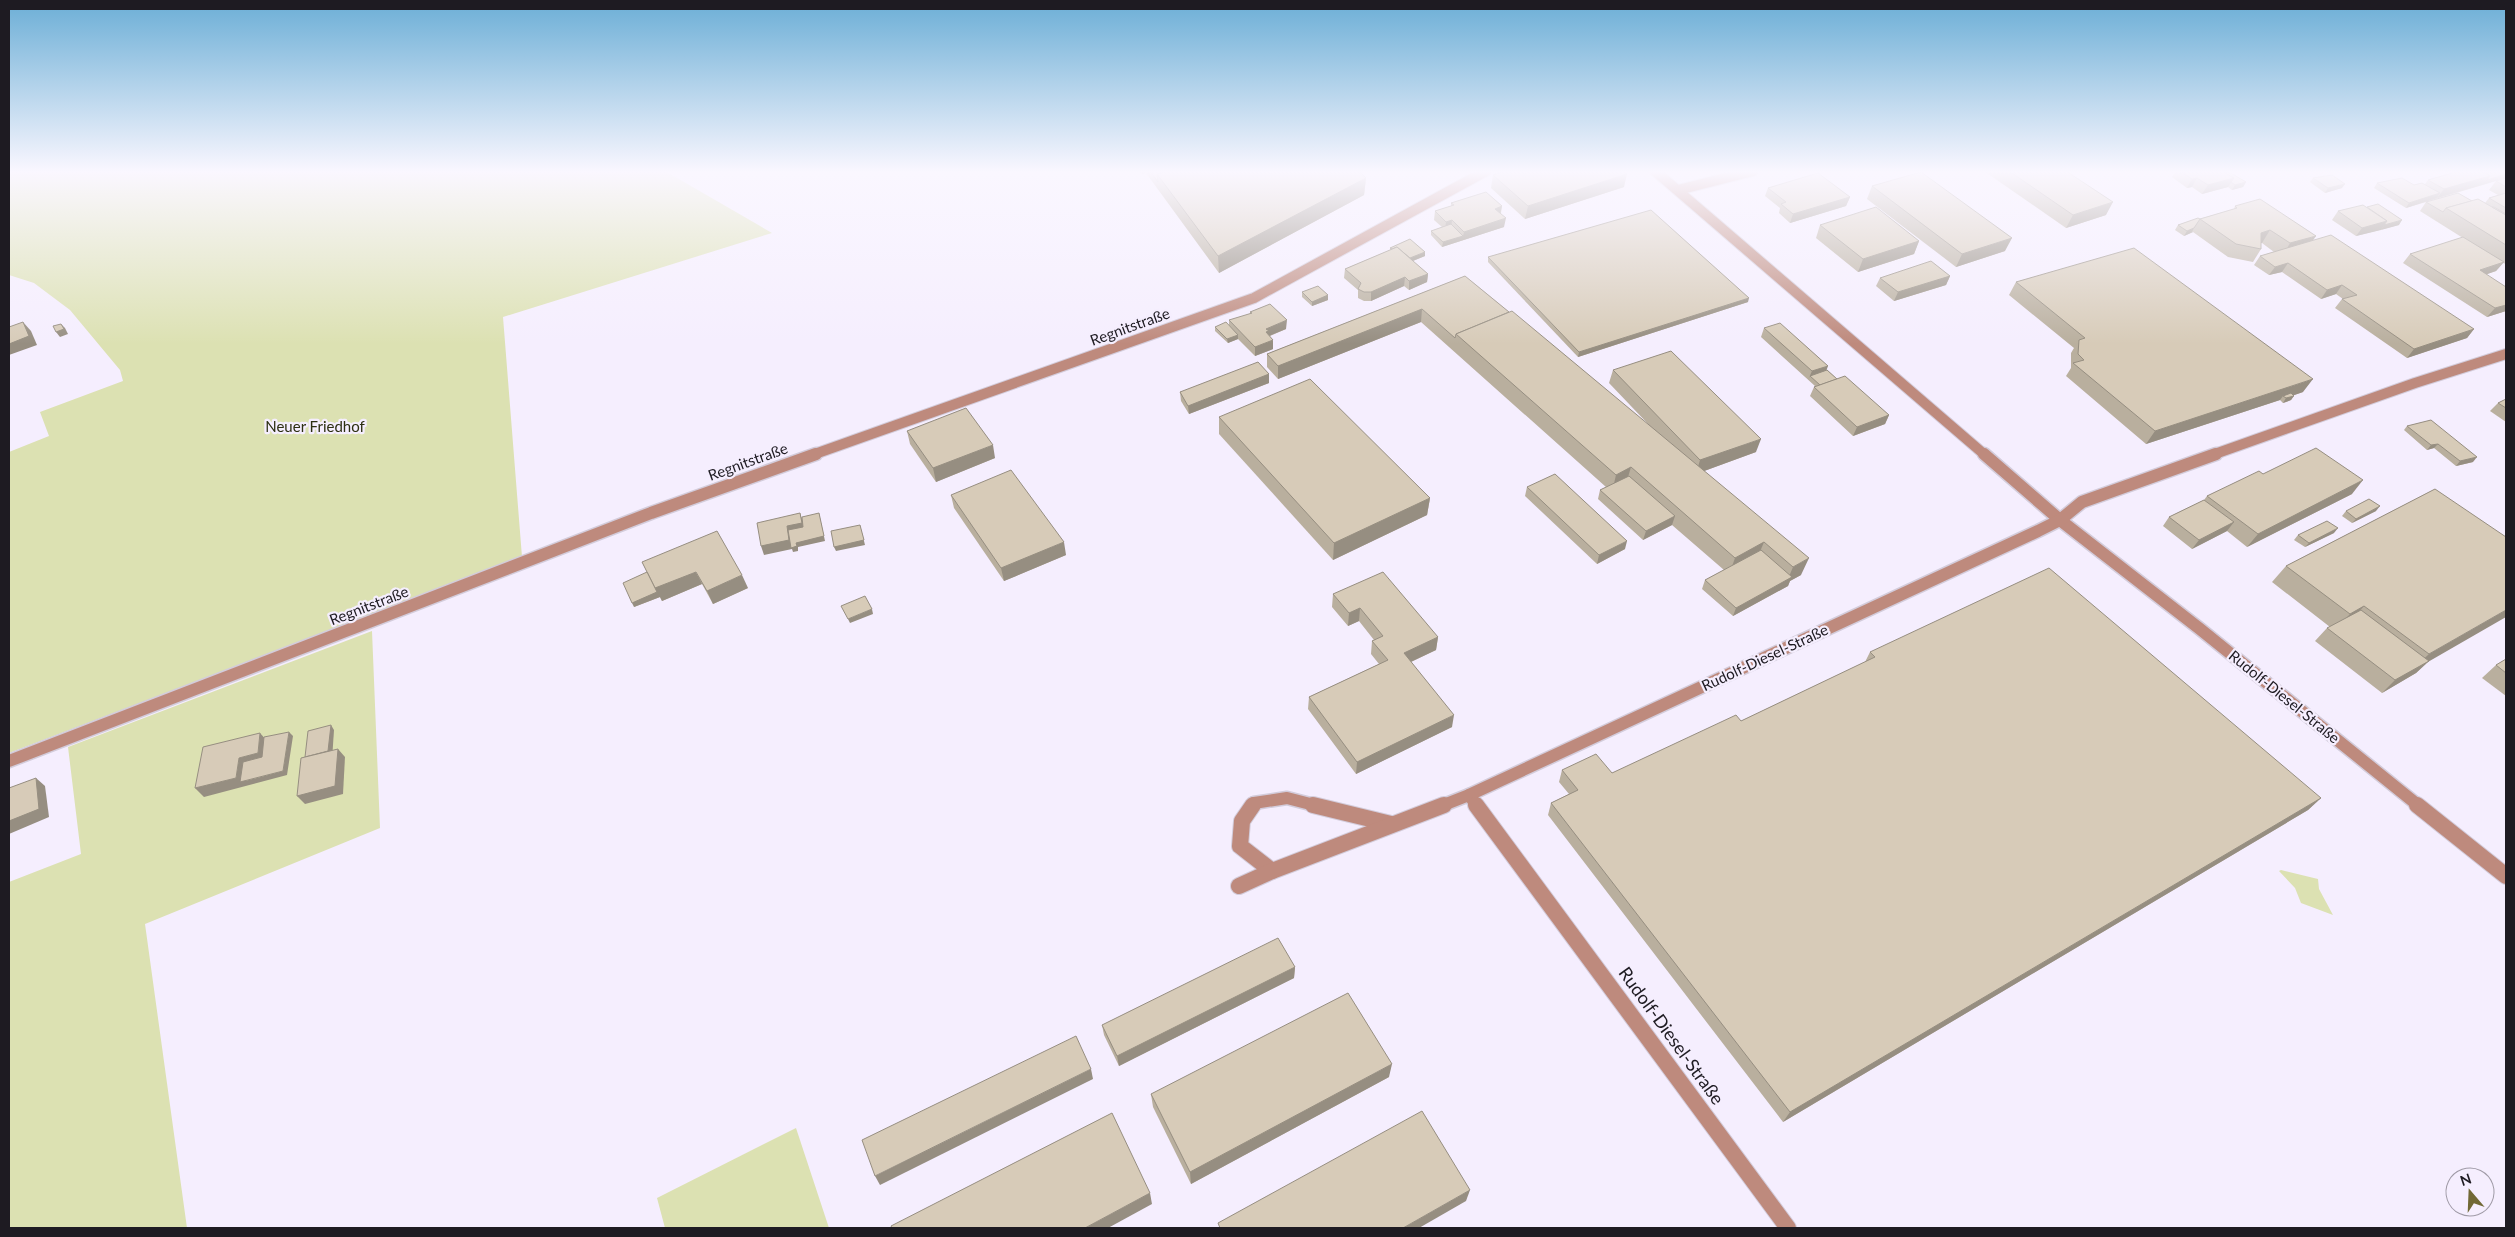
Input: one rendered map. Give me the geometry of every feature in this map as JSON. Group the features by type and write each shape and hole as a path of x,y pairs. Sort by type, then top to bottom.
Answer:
{"street":[{"name":"Regnitstraße","path":"9,761 650,513 1254,298 1381,229"},
{"name":"Rudolf-Diesel-Straße","path":"1723,229 2060,520 2211,638 2506,876"},
{"name":"Rudolf-Diesel-Straße","path":"1239,886 1272,871 1469,795 2060,520 2082,502 2415,383 2506,354"},
{"name":"Rudolf-Diesel-Straße","path":"1469,795 1788,1228"},
{"path":"1272,871 1240,846 1242,820 1254,803 1287,798 1392,824"}],"green space":[{"name":"Neuer Friedhof","path":"9,229 765,229 772,233 503,317 522,557 9,753 9,452 49,436 40,412 123,381 120,370 70,310 34,283 9,275"},
{"path":"372,631 380,828 145,924 187,1228 9,1228 9,882 81,854 68,747"},
{"path":"2279,871 2318,879 2319,889 2333,915 2301,903 2295,888"},
{"path":"796,1128 829,1228 665,1228 657,1198"}],"building":[{"path":"1198,229 1270,229 1218,256"},
{"path":"1437,229 1456,229 1463,236 1443,242 1431,231"},
{"path":"1461,229 1474,229 1464,232"},
{"path":"1586,229 1672,229 1749,298 1579,352 1488,257"},
{"path":"1825,229 1903,229 1919,241 1863,259"},
{"path":"1929,229 1999,229 2012,238 1962,254"},
{"path":"2214,229 2305,229 2316,236 2290,243 2270,230 2261,233 2261,249 2236,244"},
{"path":"2480,229 2506,229 2506,245"},
{"path":"2331,235 2474,329 2414,349 2342,299 2357,295 2342,285 2327,290 2288,263 2275,267 2260,256"},
{"path":"2463,237 2504,262 2480,270 2506,287 2506,305 2495,308 2410,254"},
{"path":"1410,239 1425,252 1410,258 1397,247 1390,248"},
{"path":"1397,247 1428,274 1409,281 1405,277 1371,292 1364,292 1358,289 1361,283 1345,269"},
{"path":"2134,248 2313,379 2155,431 2073,363 2084,360 2078,354 2079,340 2085,338 2016,282"},
{"path":"1931,261 1950,276 1898,292 1880,278"},
{"path":"1465,276 1509,312 1456,334 1455,338 1422,309 1278,366 1267,354"},
{"path":"1318,286 1328,295 1312,302 1302,292"},
{"path":"1270,304 1287,320 1266,329 1269,331 1266,332 1273,340 1255,347 1229,320 1252,313 1250,312"},
{"path":"1512,311 1809,558 1793,567 1764,542 1735,558 1631,467 1616,475 1456,334"},
{"path":"23,322 29,336 9,344 9,327"},
{"path":"1226,322 1238,335 1227,339 1215,327"},
{"path":"1780,323 1828,366 1812,371 1764,328"},
{"path":"61,324 64,329 56,332 53,326"},
{"path":"1671,351 1761,439 1700,460 1613,370"},
{"path":"1258,362 1269,374 1188,406 1180,392"},
{"path":"1827,370 1837,379 1820,385 1810,376"},
{"path":"1845,376 1889,415 1857,427 1814,387"},
{"path":"1310,379 1430,498 1334,543 1219,417"},
{"path":"2291,393 2294,396 2286,398 2283,396"},
{"path":"2506,399 2506,408 2498,403"},
{"path":"966,408 993,445 933,468 907,431"},
{"path":"2431,420 2477,457 2460,461 2438,444 2431,445 2407,426"},
{"path":"2316,448 2363,480 2258,534 2207,496 2259,471 2263,474"},
{"path":"1011,470 1064,542 1001,568 951,495"},
{"path":"1555,474 1627,541 1599,555 1527,487"},
{"path":"1629,476 1675,516 1646,531 1600,490"},
{"path":"2435,489 2506,537 2506,610 2429,654 2364,606 2350,614 2286,566"},
{"path":"2369,499 2380,506 2356,519 2346,511"},
{"path":"2204,500 2234,522 2199,540 2169,517"},
{"path":"800,513 802,523 787,526 789,540 761,546 757,523"},
{"path":"819,513 824,536 796,543 797,546 791,548 788,530 803,527 802,517"},
{"path":"2327,521 2338,528 2309,543 2298,535"},
{"path":"860,525 864,540 834,547 831,531"},
{"path":"717,531 742,575 707,591 696,572 655,588 642,562"},
{"path":"1761,550 1792,577 1736,608 1705,580"},
{"path":"2049,568 2321,798 1790,1112 1551,803 1578,790 1562,770 1596,754 1612,773 1736,715 1741,721 1875,657 1870,652"},
{"path":"647,572 657,592 632,603 623,583"},
{"path":"1383,572 1438,637 1404,653 1454,715 1357,762 1309,697 1388,660 1372,641 1383,636 1360,608 1349,613 1333,594"},
{"path":"865,596 872,609 848,619 841,606"},
{"path":"2361,610 2429,661 2395,680 2327,628"},
{"path":"2506,659 2506,673 2496,665"},
{"path":"331,725 328,751 305,757 308,731"},
{"path":"289,732 283,771 240,782 243,762 262,757 264,737"},
{"path":"260,733 258,753 239,758 236,778 195,788 203,747"},
{"path":"338,749 335,786 297,796 301,758"},
{"path":"36,778 39,809 9,821 9,788"},
{"path":"1278,938 1295,967 1117,1056 1102,1025"},
{"path":"1348,993 1392,1064 1190,1172 1151,1094"},
{"path":"1076,1036 1091,1069 875,1176 862,1140"},
{"path":"1422,1111 1470,1190 1403,1228 1220,1228 1218,1223"},
{"path":"1112,1113 1150,1193 1085,1228 892,1228 891,1226"}]}
